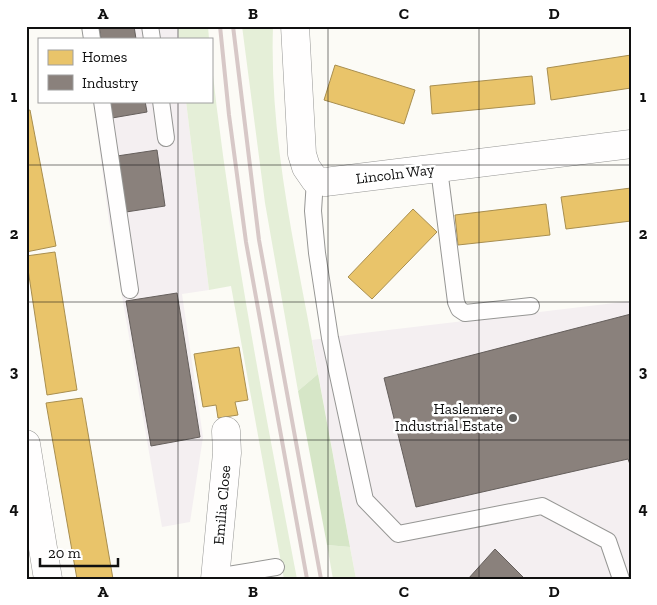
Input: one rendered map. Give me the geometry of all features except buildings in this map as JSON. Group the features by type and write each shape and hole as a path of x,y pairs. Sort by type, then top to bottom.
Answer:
{"street":[{"path":"295,26 302,154 306,167 315,180"},
{"name":"Lincoln Way","path":"315,180 325,182 631,144"},
{"name":"Emilia Close","path":"215,578 227,453 226,431"},
{"path":"26,444 48,579"}],"lane":[{"path":"102,102 130,290"},
{"path":"161,102 166,138"},
{"path":"439,169 456,302 459,309 464,313 531,306"},
{"path":"315,180 313,211 328,328 365,500 398,534 542,506 608,541 621,579"},
{"path":"215,578 276,567"}],"shaded area":[{"path":"82,26 177,26 179,38 84,38"},
{"path":"93,102 186,102 209,290 182,294 203,437 190,522 162,527 109,221"},
{"path":"631,301 631,579 356,579 312,340"}],"green space":[{"path":"178,26 208,26 209,38 179,38"},
{"path":"242,26 273,26 273,70 280,157 286,201 318,374 298,391 265,203"},
{"path":"212,66 238,254 260,384 297,579 284,579 231,286 209,290 186,102 212,102"},
{"path":"318,374 350,547 327,545 298,391"},
{"path":"327,545 350,547 356,579 333,579"}],"railway":[{"path":"220,26 229,115 246,242 307,579"},
{"path":"233,26 259,240 321,579"}],"place":[{"name":"Haslemere Industrial Estate","path":"513,418"}]}
